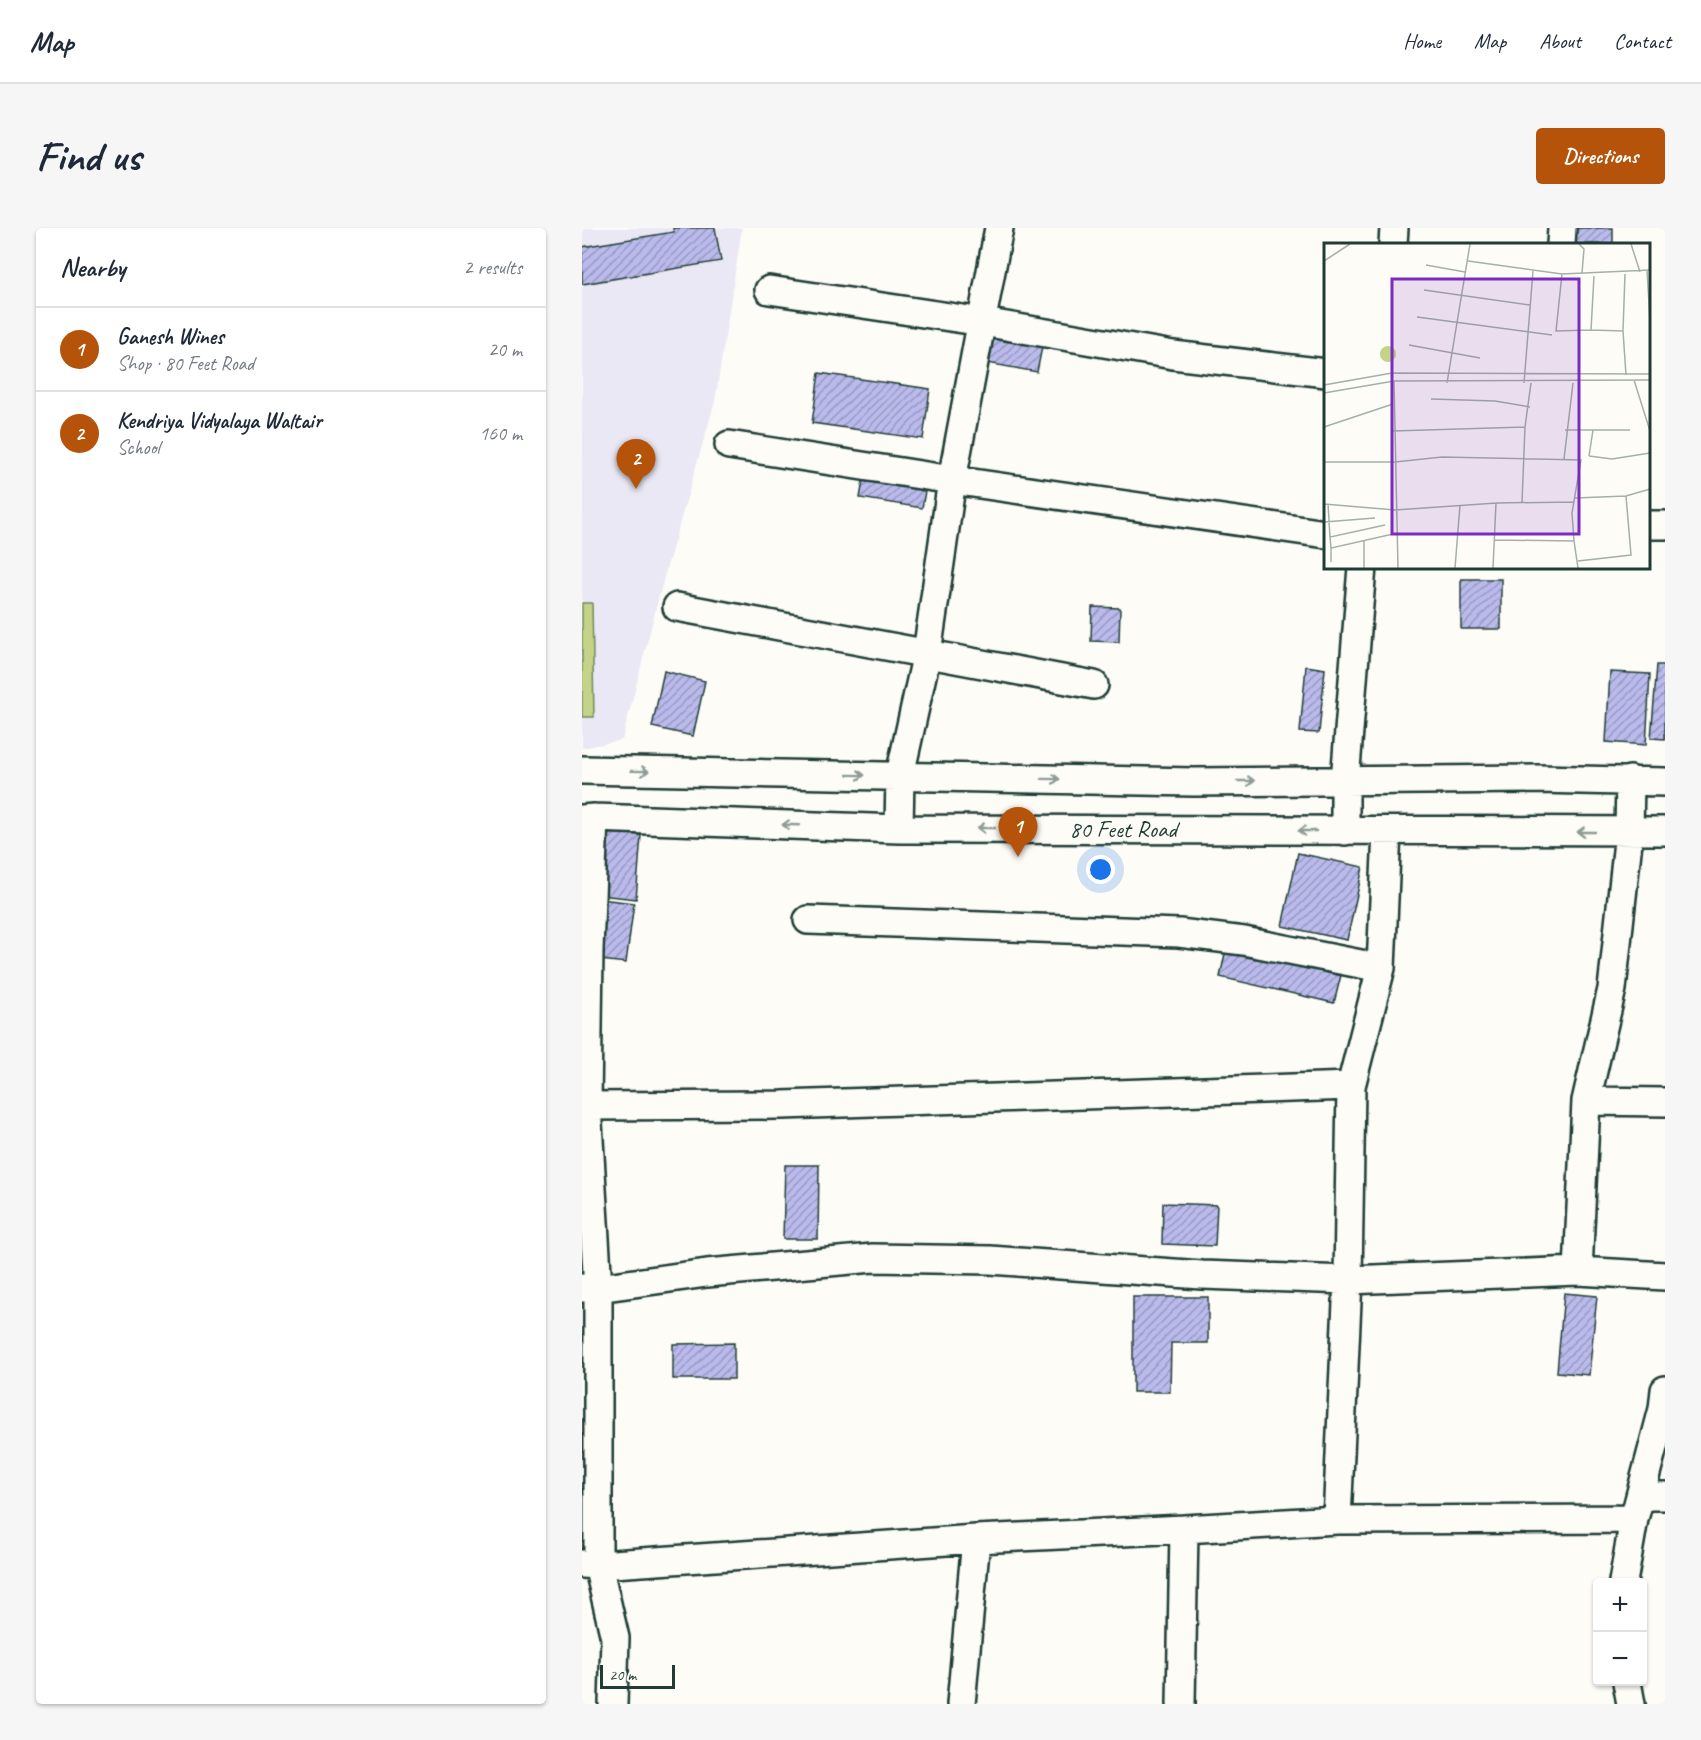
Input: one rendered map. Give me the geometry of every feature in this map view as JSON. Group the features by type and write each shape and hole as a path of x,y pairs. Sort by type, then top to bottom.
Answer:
{"street":[{"path":"899,829 900,775 927,653 952,480 999,228"},
{"path":"1393,243 1394,228"},
{"path":"1561,243 1562,228"},
{"path":"769,290 983,322 1173,355 1324,373"},
{"path":"729,445 1324,534"},
{"path":"1345,831 1344,781 1362,568"},
{"path":"677,607 1094,685"},
{"name":"80 Feet Road","path":"582,770 1194,782 1538,779 1665,782"},
{"path":"1578,1271 1586,1101 1612,989 1629,832 1630,780"},
{"path":"588,818 585,951 590,1288 588,1564 615,1638 613,1704"},
{"name":"80 Feet Road","path":"588,818 899,829 1665,831"},
{"path":"1336,1520 1348,1280 1351,1086 1381,968 1387,831"},
{"path":"808,920 1179,933 1244,941 1381,968"},
{"path":"587,1106 782,1105 1351,1086"},
{"path":"1586,1101 1665,1102"},
{"path":"590,1288 707,1273 873,1258 990,1260 1202,1275 1348,1280 1578,1271 1665,1276"},
{"path":"1624,1578 1646,1504 1665,1390"},
{"path":"588,1564 976,1539 1646,1504"},
{"path":"1181,1704 1184,1529"},
{"path":"961,1704 976,1539"},
{"path":"1628,1686 1631,1704"}],"shaded area":[{"path":"582,228 742,228 715,401 664,577 622,740 582,748"}],"green space":[{"path":"582,603 592,603 594,717 582,717"}],"building":[{"path":"673,228 715,228 721,261 582,284 582,247 674,232"},
{"path":"1568,228 1613,228 1613,243 1567,243"},
{"path":"994,327 1044,337 1037,372 987,363"},
{"path":"819,373 930,389 923,439 812,423"},
{"path":"865,470 927,480 922,508 860,498"},
{"path":"1461,579 1501,579 1501,629 1461,629"},
{"path":"1092,607 1120,608 1119,642 1091,641"},
{"path":"1657,665 1665,665 1665,739 1651,738"},
{"path":"1306,666 1325,669 1319,733 1300,732"},
{"path":"664,671 705,681 693,736 652,727"},
{"path":"1610,672 1650,674 1646,745 1606,742"},
{"path":"606,832 641,835 636,899 600,895"},
{"path":"1298,853 1363,867 1347,940 1282,926"},
{"path":"600,899 634,903 626,963 592,959"},
{"path":"1226,949 1341,975 1334,1003 1220,977"},
{"path":"785,1165 819,1165 818,1239 783,1239"},
{"path":"1163,1203 1217,1205 1215,1246 1162,1244"},
{"path":"1564,1293 1597,1296 1589,1375 1557,1372"},
{"path":"1133,1297 1208,1297 1208,1343 1171,1343 1170,1392 1133,1392"},
{"path":"734,1343 734,1379 673,1379 673,1344"}],"place":[{"name":"Kendriya Vidyalaya Waltair","path":"636,489"},
{"name":"Ganesh Wines","path":"1018,857"}]}
